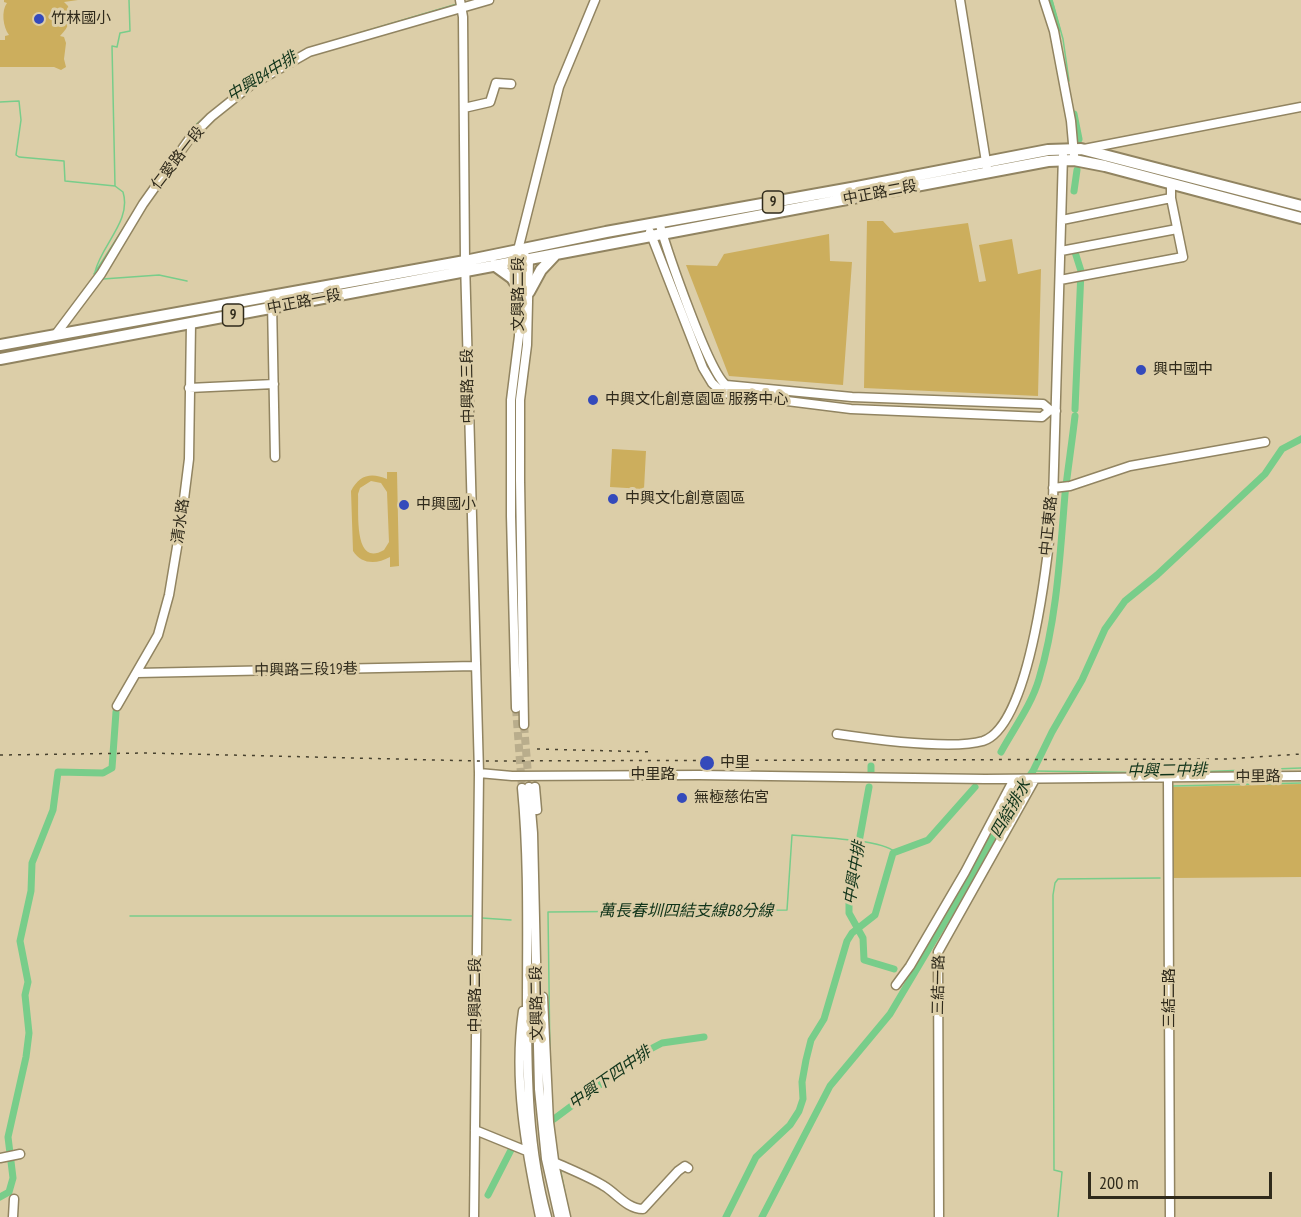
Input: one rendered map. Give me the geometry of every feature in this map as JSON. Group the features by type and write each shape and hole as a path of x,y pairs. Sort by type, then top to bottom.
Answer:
{"main road":[{"name":"中正路二段","path":"465,266 494,265 654,223 1071,154 1301,206"},
{"name":"中正路二段","path":"1071,154 1105,166 1297,217"},
{"name":"中正路二段","path":"465,266 556,254 859,198 987,167"},
{"path":"494,265 525,291 556,254"},
{"name":"中正路一段","path":"0,345 271,296 465,266"},
{"name":"中正路一段","path":"0,359 274,308 465,266"}],"street":[{"name":"仁愛路一段","path":"56,334 101,274 143,204 190,138 211,117 251,86 309,52 461,4 489,0"},
{"name":"文興路二段","path":"524,725 519,480 520,400 527,345 523,257 559,87 595,0"},
{"path":"960,0 987,167"},
{"name":"中正東路","path":"837,734 939,744 968,743 988,738 1005,723 1023,682 1031,653 1048,544 1053,488 1053,411 1062,220 1071,154 1071,121 1054,31 1044,0"},
{"name":"中興路三段","path":"461,4 465,266 479,773"},
{"path":"464,108 490,102 496,83 511,84"},
{"path":"1071,154 1301,106"},
{"path":"1060,280 1183,257 1170,198 1171,184"},
{"path":"1062,220 1170,198"},
{"path":"654,223 662,234 688,308 717,375 726,385 852,397 1043,404 1053,411 1042,417 851,409 723,393 712,383 703,368 651,236 654,223"},
{"path":"1061,251 1177,229"},
{"name":"文興路二段","path":"516,708 511,516 511,400 525,291"},
{"path":"271,296 274,308 275,457"},
{"name":"清水路","path":"117,706 158,635 169,595 189,459 190,323"},
{"path":"189,388 274,384"},
{"path":"1053,488 1067,486 1130,466 1265,442"},
{"name":"中興路三段19巷","path":"137,673 475,666"},
{"name":"中里路","path":"479,773 512,776 699,775 972,779 1301,776"},
{"name":"中興路二段","path":"474,1217 479,773"},
{"name":"三結二路","path":"1168,778 1170,1217"},
{"path":"896,985 910,966 965,872 1014,779"},
{"name":"三結一路","path":"939,1217 938,952 1035,779"},
{"name":"文興路二段","path":"540,1217 530,1152 526,787 539,840 542,985 550,1160 559,1217"},
{"path":"475,1130 550,1160 604,1186 620,1199 638,1209 643,1209 678,1171 685,1166 688,1168"},
{"name":"文興路二段","path":"530,1152 547,1217"},
{"path":"0,1158 20,1154"},
{"name":"文興路二段","path":"550,1160 566,1217"},
{"path":"13,1217 14,1199"}],"shaded area":[{"name":"竹林國小","path":"4,0 78,0 64,2 68,6 69,19 68,26 60,36 64,37 66,43 64,59 66,67 61,70 54,67 0,67 0,40 5,40 5,36 9,35 5,28 4,10 7,3"},
{"path":"867,221 883,221 894,233 968,223 979,282 986,281 979,245 1012,239 1018,274 1041,269 1038,396 864,388"},
{"path":"829,234 830,261 852,262 843,385 729,376 686,265 717,266 724,254"},
{"path":"612,449 646,451 644,489 610,487"},
{"path":"387,472 397,472 399,566 390,567 390,557 370,562 361,559 353,551 351,491 358,481 366,476 387,479","holes":["371,481 381,483 387,492 389,542 384,550 374,553 367,551 362,545 358,524 358,494 360,488"]},
{"path":"1301,784 1301,877 1172,878 1172,787"}],"waterway":[{"path":"115,186 112,46 117,47 120,33 130,31 129,0"},
{"path":"1049,0 1057,29"},
{"path":"1052,0 1063,39 1069,81 1067,81"},
{"name":"中興B4中排","path":"329,42 457,4"},
{"name":"中興B4中排","path":"216,108 243,86"},
{"path":"0,102 19,101 21,120 16,155 64,161 65,181 115,186 123,192 125,203 120,223 98,262 95,272"},
{"path":"1074,114 1079,139"},
{"name":"中興B4中排","path":"183,141 192,128 206,116"},
{"path":"1074,191 1077,170"},
{"name":"中興B4中排","path":"94,274 137,207"},
{"path":"1075,252 1081,271 1075,409"},
{"path":"103,279 159,275 187,281"},
{"path":"1001,752 1032,698 1045,656 1057,587 1075,416"},
{"name":"四結排水","path":"762,1217 830,1086 890,1014 1033,771 1082,680 1105,629 1125,601 1157,575 1265,474 1282,449 1301,439"},
{"path":"0,1197 9,1192 13,1178 8,1137 26,1057 29,1033 25,995 28,982 20,941 31,891 32,863 53,810 58,772 103,773 112,768 116,712"},
{"name":"中興中排","path":"871,766 871,773"},
{"name":"中興二中排","path":"1033,771 1168,773 1301,768"},
{"path":"1173,786 1301,783"},
{"name":"中興中排","path":"869,787 849,897 849,913 863,938 864,960 894,969"},
{"path":"726,1217 756,1157 790,1125 799,1111 803,1099 802,1082 811,1040 824,1019 847,941 852,933 875,915 893,853 928,840 975,787"},
{"name":"萬長春圳四結支線B8分線","path":"550,1059 548,912 787,910 792,835 862,841 895,852"},
{"path":"1058,1217 1062,1172 1054,1170 1053,895 1055,883 1058,879 1160,878"},
{"name":"萬長春圳四結支線B8分線","path":"130,916 475,916"},
{"name":"萬長春圳四結支線B8分線","path":"482,918 511,920"},
{"name":"中興下四中排","path":"554,1119 641,1054 662,1043 704,1037"},
{"path":"553,1118 554,1131"},
{"name":"中興下四中排","path":"488,1195 512,1148"},
{"path":"557,1150 558,1160"},
{"path":"560,1168 570,1217"}],"tunnel":[{"path":"516,708 522,788"},
{"path":"524,725 529,787"}],"railway":[{"path":"537,749 654,752"},
{"path":"0,755 147,753 478,761 1227,759 1301,754"}],"place":[{"name":"竹林國小","path":"39,19"},
{"name":"興中國中","path":"1141,370"},
{"name":"中興文化創意園區 服務中心","path":"593,400"},
{"name":"中興文化創意園區","path":"613,499"},
{"name":"中興國小","path":"404,505"},
{"name":"中里","path":"707,763"},
{"name":"無極慈佑宮","path":"682,798"}]}
